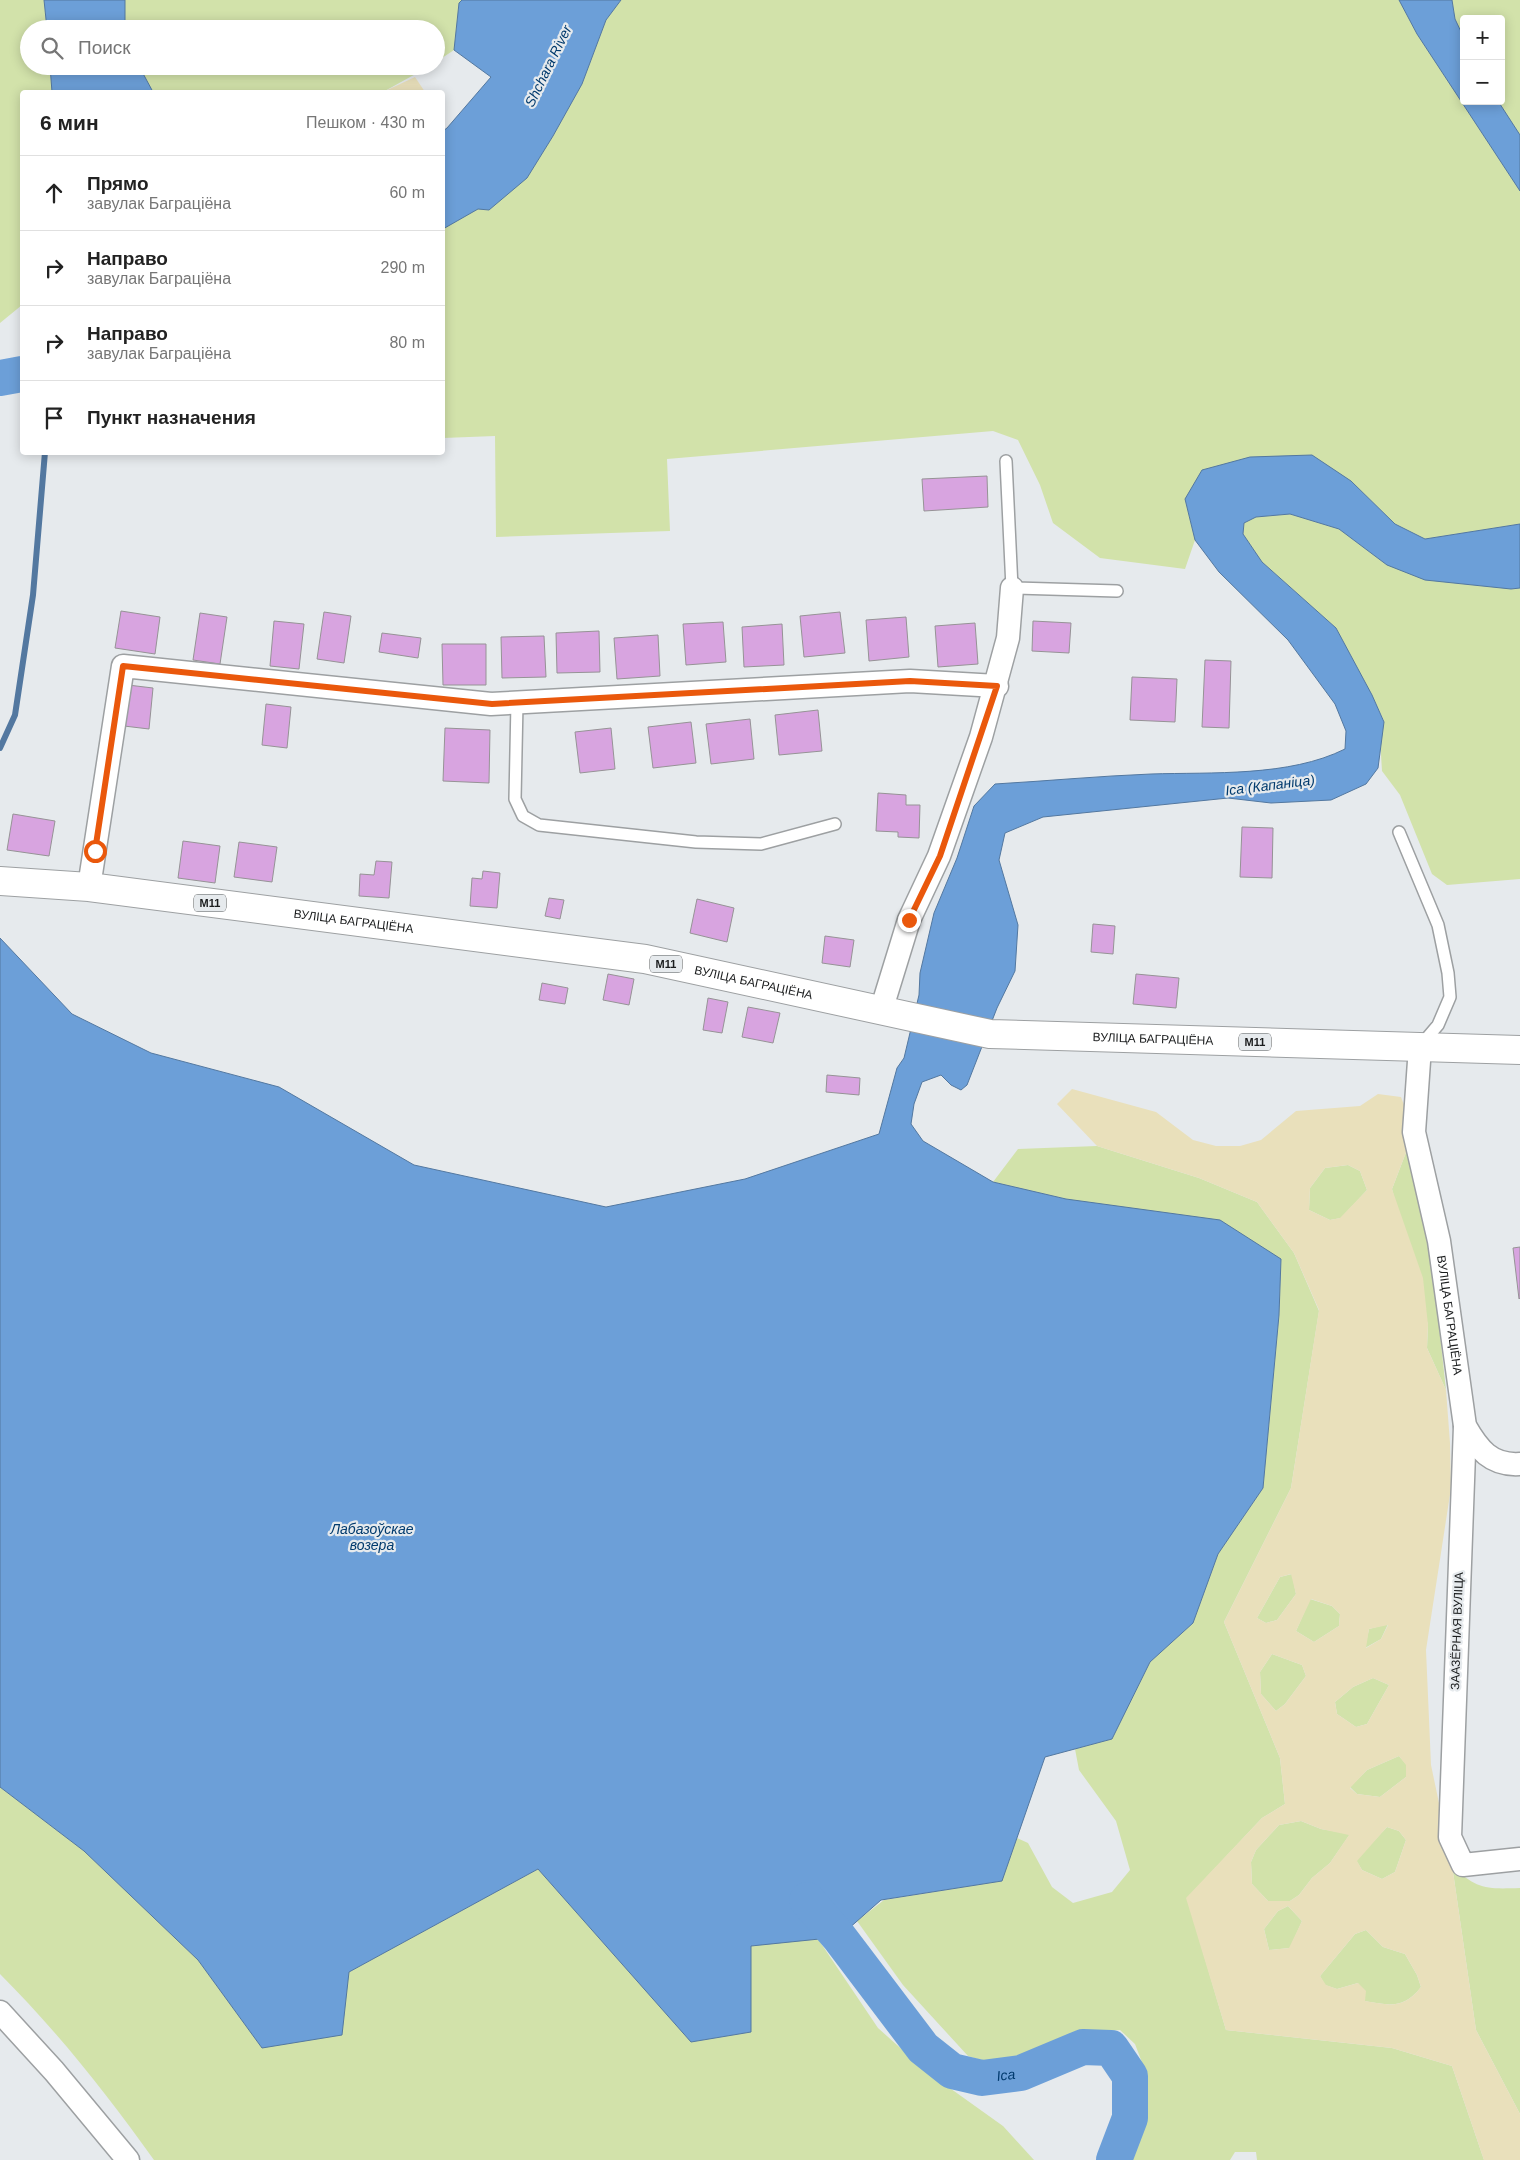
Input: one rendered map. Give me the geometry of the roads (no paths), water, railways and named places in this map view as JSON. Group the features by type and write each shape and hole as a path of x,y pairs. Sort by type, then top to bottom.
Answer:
{"highway":[{"name":"ВУЛІЦА БАГРАЦІЁНА","path":"0,881 89,887 645,959 990,1034 1520,1050"}],"street":[{"path":"881,1011 909,920 940,856 997,686 1008,638 1012,588"},
{"path":"89,887 123,666 492,704 910,681 997,686"},
{"name":"ВУЛІЦА БАГРАЦІЁНА","path":"1420,1047 1414,1132 1439,1242 1465,1426 1478,1448 1494,1460 1520,1464"},
{"name":"ЗААЗЁРНАЯ ВУЛІЦА","path":"1465,1426 1450,1837 1463,1865 1520,1859"},
{"path":"0,2012 54,2071 128,2160"}],"lane":[{"path":"1006,461 1012,588 1117,591"},
{"path":"517,703 515,799 523,816 539,825 696,842 761,844 835,824"},
{"path":"1399,832 1438,925 1448,972 1450,997 1438,1025 1420,1047"}],"water":[{"path":"44,0 125,0 125,20 46,20"},
{"name":"Shchara River","path":"462,0 621,0 606,20 582,84 527,178 489,210 478,209 445,228 445,130 491,77 454,50 459,3"},
{"path":"1399,0 1452,0 1455,19 1460,30 1460,100 1417,34"},
{"path":"51,75 144,75 152,90 52,90"},
{"path":"1464,105 1501,105 1520,135 1520,191"},
{"name":"Лабазоўскае возера","path":"1312,455 1351,481 1395,524 1425,539 1520,524 1520,588 1511,589 1425,580 1387,565 1339,529 1290,514 1256,517 1244,523 1243,534 1262,562 1336,628 1372,695 1384,722 1378,768 1366,784 1331,800 1271,803 1228,798 1043,817 1005,833 999,860 1018,925 1015,971 997,1008 967,1085 961,1090 951,1085 941,1075 922,1082 914,1104 911,1124 923,1141 993,1182 1066,1199 1220,1220 1281,1259 1279,1315 1263,1488 1218,1554 1193,1623 1150,1662 1112,1739 1045,1757 1002,1881 881,1900 839,1937 751,1946 751,2032 691,2042 538,1869 349,1972 342,2035 262,2048 198,1960 84,1851 0,1787 0,938 72,1014 151,1053 279,1087 414,1165 606,1207 745,1179 879,1134 897,1068 904,1058 919,995 920,973 934,913 957,858 974,806 995,784 1132,775 1224,773 1275,769 1323,758 1345,749 1346,731 1335,704 1288,640 1219,572 1195,540 1185,499 1202,470 1250,457"}],"waterway":[{"path":"0,378 20,374"},
{"path":"0,748 15,715 33,595 45,455"},
{"name":"Іса","path":"807,1900 839,1937 923,2048 952,2071 982,2078 1021,2073 1083,2047 1111,2048 1130,2076 1130,2118 1114,2160"}],"water label":[{"name":"Іса (Капаніца)","path":"1270,785"}]}
